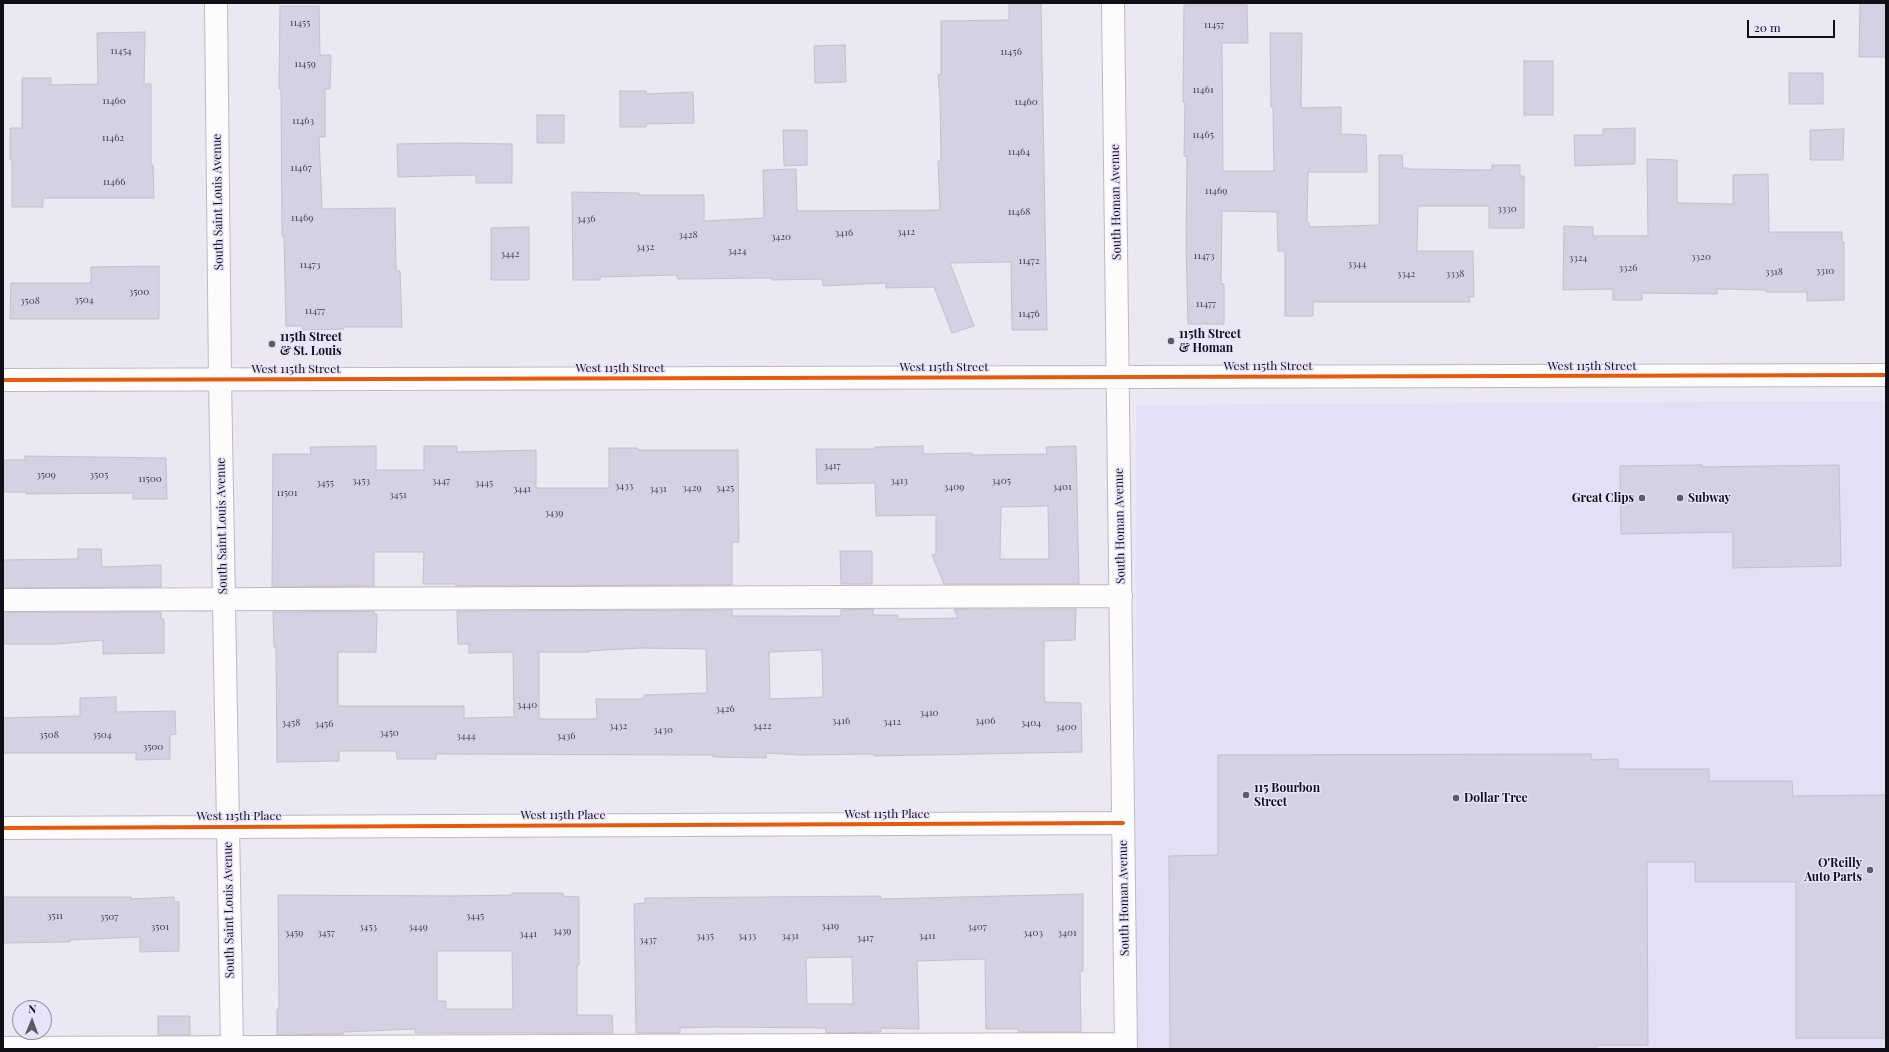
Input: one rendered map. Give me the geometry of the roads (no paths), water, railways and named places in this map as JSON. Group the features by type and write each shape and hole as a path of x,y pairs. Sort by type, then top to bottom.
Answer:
{"street":[{"name":"South Saint Louis Avenue","path":"216,3 220,380 232,1048"},
{"name":"South Homan Avenue","path":"1113,3 1126,1047"},
{"name":"West 115th Street","path":"3,380 1886,375"},
{"path":"3,600 1121,596"},
{"name":"West 115th Place","path":"3,828 1123,823"},
{"path":"3,1048 1126,1047"}],"place":[{"name":"115th Street & Homan","path":"1171,341"},
{"name":"115th Street & St. Louis","path":"272,344"},
{"name":"Great Clips","path":"1642,498"},
{"name":"Subway","path":"1680,498"},
{"name":"115 Bourbon Street","path":"1246,795"},
{"name":"Dollar Tree","path":"1456,798"},
{"name":"O'Reilly Auto Parts","path":"1870,870"}]}
